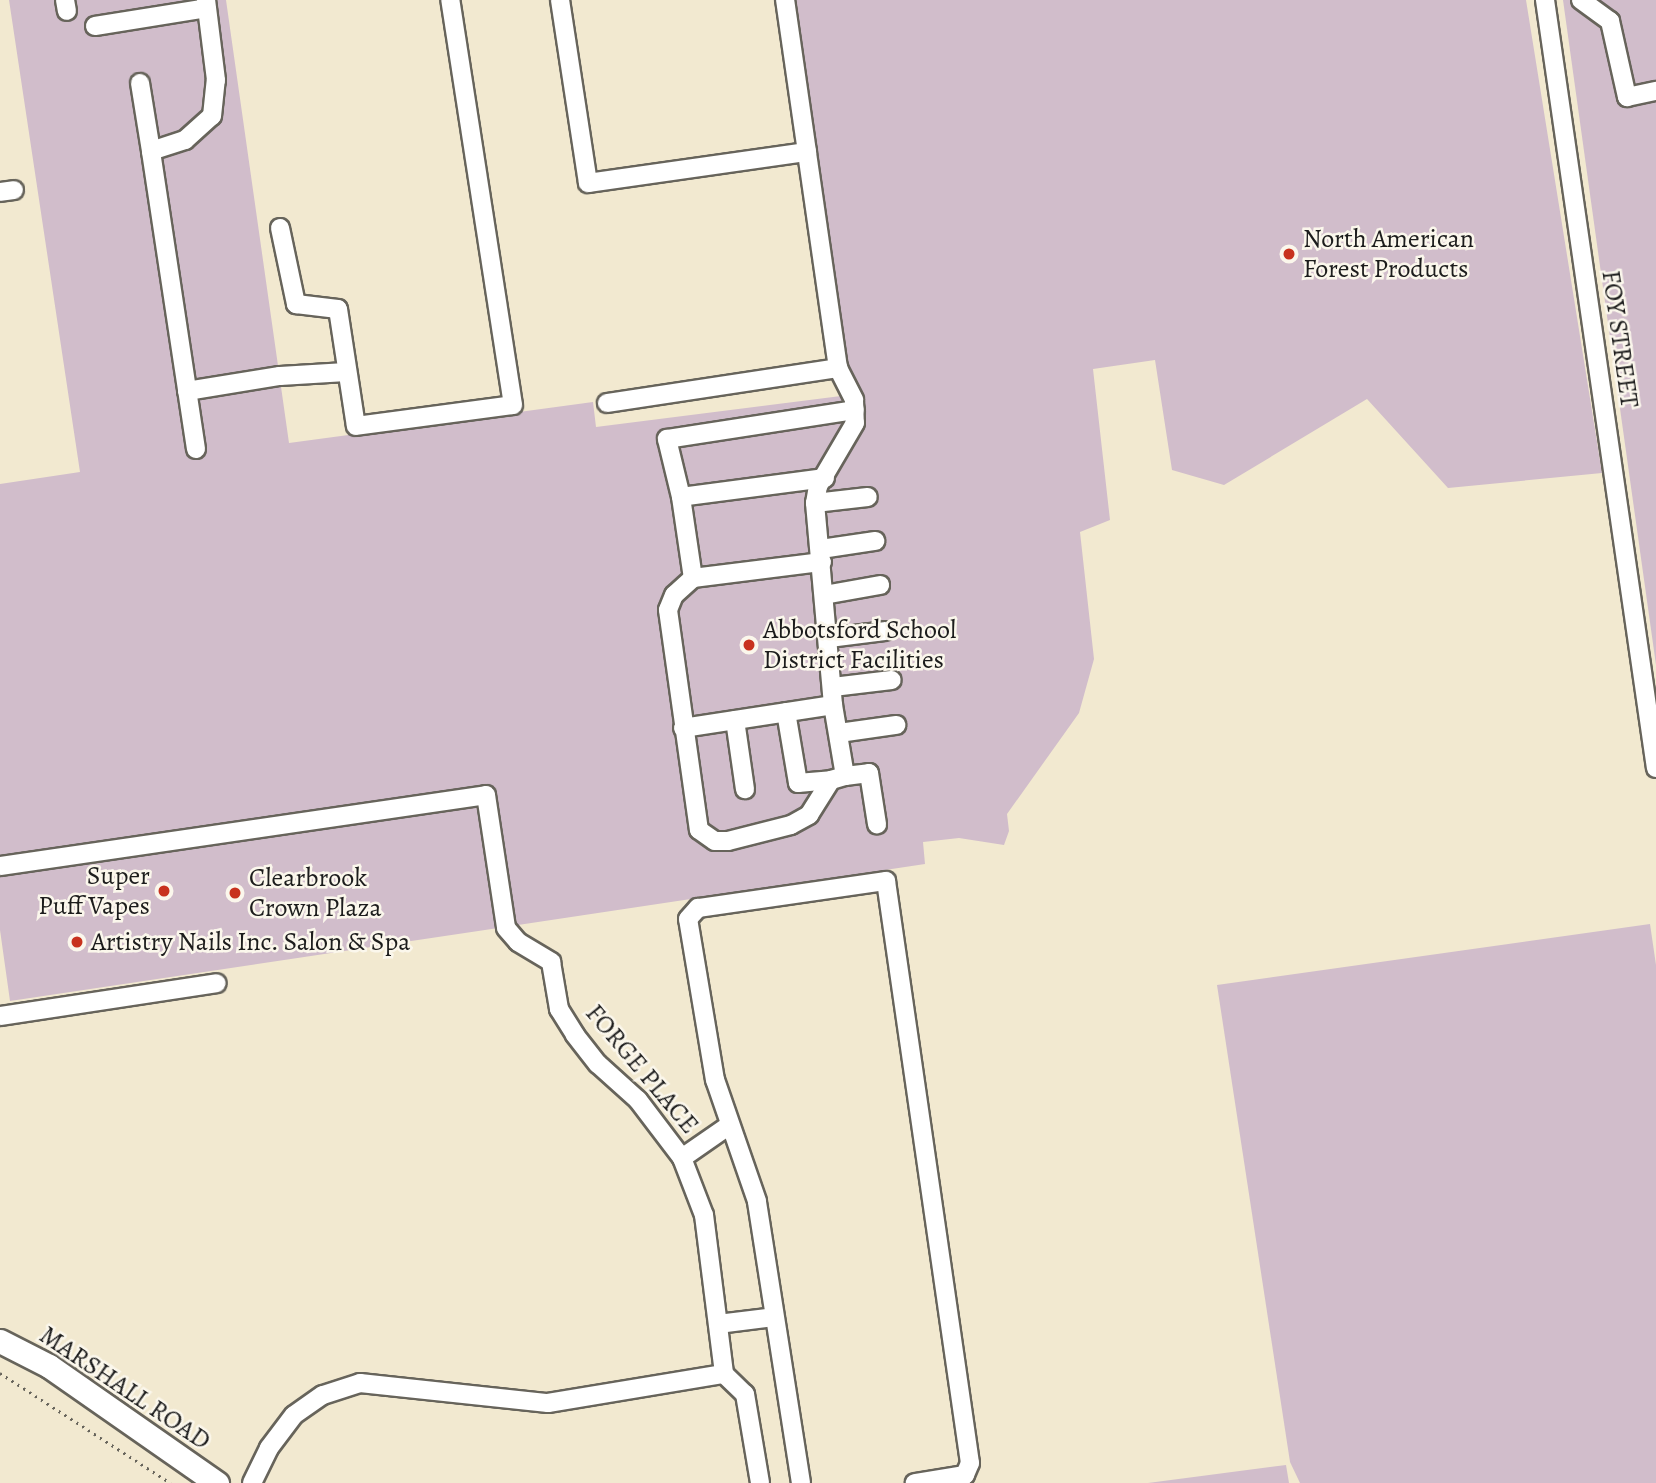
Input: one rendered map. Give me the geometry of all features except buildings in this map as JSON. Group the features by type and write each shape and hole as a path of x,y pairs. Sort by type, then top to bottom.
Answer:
{"main road":[{"name":"MARSHALL ROAD","path":"0,1341 49,1367 217,1483"}],"street":[{"path":"280,228 296,304 338,309 356,426 513,405 450,0"},
{"path":"560,0 588,183 807,152"},
{"path":"785,0 838,368 848,383 855,410 855,424 825,478 815,503 821,555 829,638 833,696 838,733 838,778 809,815 792,825 715,841 699,830 682,728 668,610 674,595 693,578 821,555 875,541"},
{"name":"FOY STREET","path":"1545,0 1656,768"},
{"path":"1581,0 1610,20 1627,97 1656,91"},
{"path":"95,26 207,4 216,80 212,116 186,140 151,151"},
{"path":"140,83 196,449"},
{"path":"607,403 838,368"},
{"path":"187,391 279,376 346,372"},
{"path":"693,578 681,497 667,439 855,410"},
{"path":"681,497 825,478"},
{"path":"815,503 868,497"},
{"path":"824,595 880,585"},
{"path":"829,638 885,631"},
{"path":"682,728 786,712 892,680"},
{"path":"786,712 798,783 869,773 877,824"},
{"path":"735,720 745,789"},
{"path":"838,733 896,725"},
{"name":"FORGE PLACE","path":"0,866 486,794 506,928 518,942 551,962 559,1009 575,1035 597,1064 638,1100 682,1158 704,1215 724,1374"},
{"path":"800,1483 757,1201 728,1126 715,1080 689,914 698,908 886,881 970,1463 965,1475 915,1483"},
{"path":"0,1016 217,983"},
{"path":"682,1158 728,1126"},
{"path":"718,1324 775,1317"},
{"path":"252,1483 264,1455 293,1415 323,1395 360,1383 548,1403 724,1374 745,1394 760,1483"}],"path":[{"path":"0,1373 171,1483"}],"shaded area":[{"path":"9,0 226,0 289,443 593,402 596,427 841,396 794,48 780,0 1526,0 1602,473 1448,488 1367,399 1224,485 1172,470 1155,360 1093,369 1110,520 1080,532 1094,659 1079,713 1007,814 1009,831 1004,845 959,838 923,842 925,864 10,1001 0,930 0,484 80,472"},
{"path":"1563,0 1656,0 1656,665 1600,266"},
{"path":"1650,924 1656,965 1656,1483 1300,1483 1290,1462 1217,985"},
{"path":"1286,1465 1289,1483 1148,1483"}],"place":[{"name":"North American Forest Products","path":"1289,254"},
{"name":"Abbotsford School District Facilities","path":"749,645"},
{"name":"Super Puff Vapes","path":"164,891"},
{"name":"Clearbrook Crown Plaza","path":"235,893"},
{"name":"Artistry Nails Inc. Salon & Spa","path":"77,942"}]}
